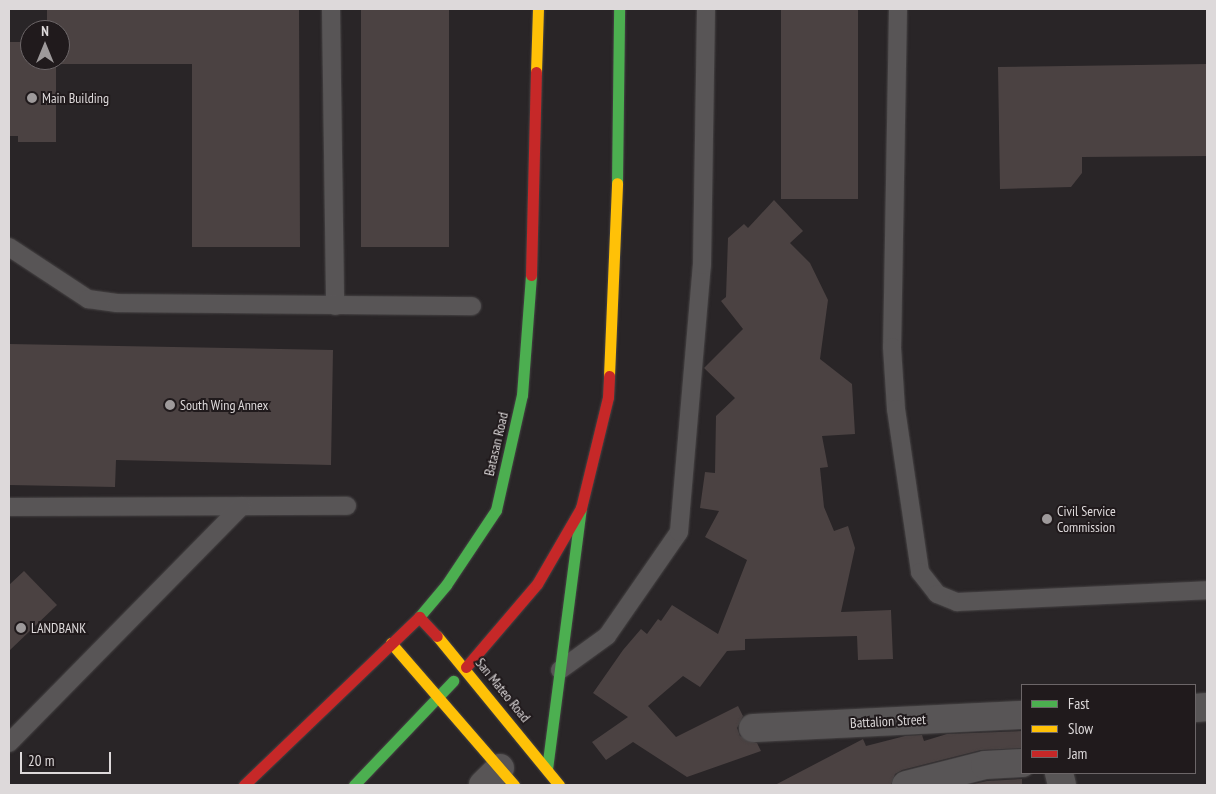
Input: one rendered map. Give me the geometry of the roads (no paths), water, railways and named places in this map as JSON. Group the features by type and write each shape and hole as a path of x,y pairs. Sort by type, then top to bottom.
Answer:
{"main road":[{"name":"Batasan Road","path":"244,785 419,617 446,585 496,510 522,395 530,310 538,9"},
{"path":"547,770 581,508 608,397 616,265 619,9"},
{"path":"354,785 466,667 536,584 581,508"},
{"name":"San Mateo Road","path":"419,617 466,667 559,785"},
{"path":"391,643 439,694 499,780"}],"street":[{"name":"Battalion Street","path":"753,728 1021,714"},
{"path":"906,785 991,775 1021,762"}],"lane":[{"path":"332,9 335,306"},
{"path":"560,670 607,636 679,532 702,265 706,9"},
{"path":"898,9 892,347 896,409 920,572 937,594 956,602 1207,590"},
{"path":"9,247 88,299 117,303 472,306"},
{"path":"9,743 242,506"},
{"path":"9,507 347,506"}],"place":[{"name":"Main Building","path":"32,98"},
{"name":"South Wing Annex","path":"170,405"},
{"name":"Civil Service Commission","path":"1047,519"},
{"name":"LANDBANK","path":"21,628"}]}
